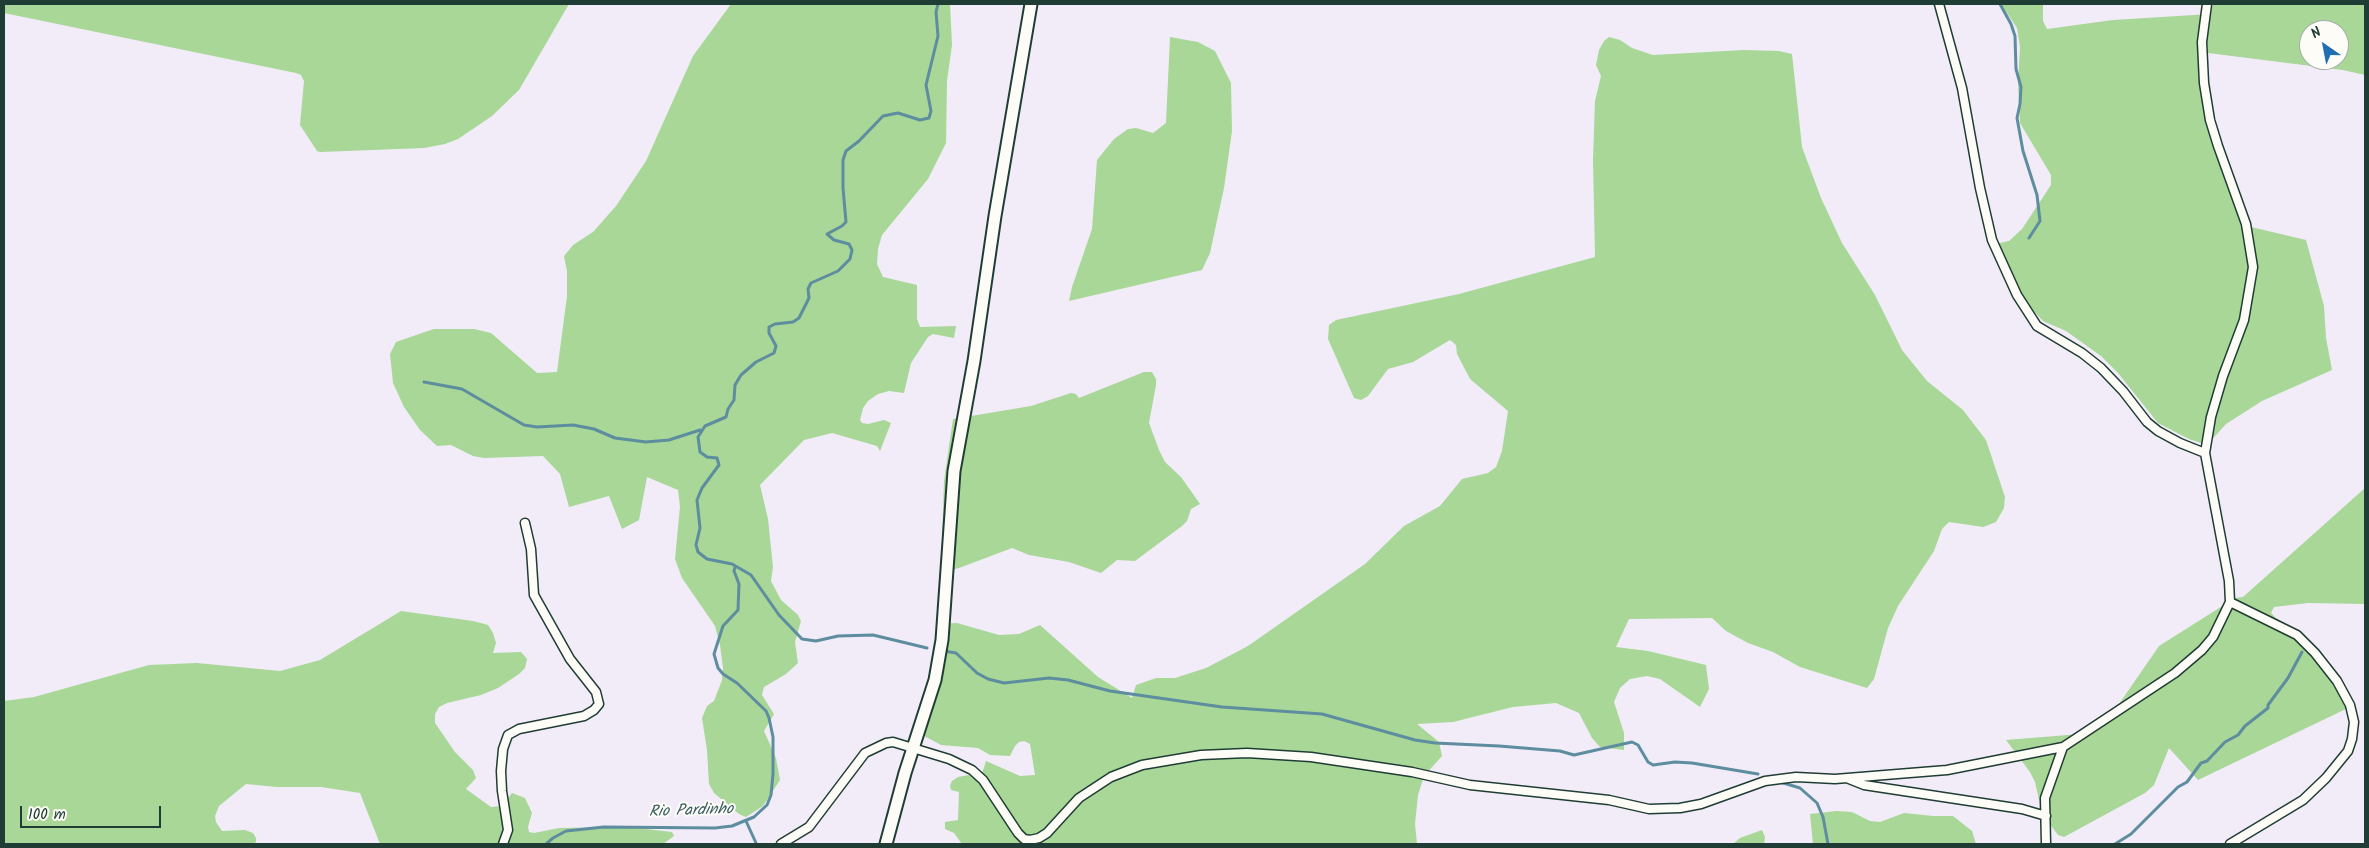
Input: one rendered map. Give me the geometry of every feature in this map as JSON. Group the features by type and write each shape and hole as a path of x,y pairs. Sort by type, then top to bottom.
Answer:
{"main road":[{"path":"886,844 913,748 935,680 942,640 954,471 974,361 995,216 1031,4"}],"street":[{"path":"1939,4 1962,88 1980,188 1992,240 2017,295 2037,326 2082,353 2101,368 2123,391 2147,422 2158,431 2180,443 2205,453"},
{"path":"781,844 809,827 865,753 886,743 893,742 949,758 972,770 983,780 1018,833 1030,840 1039,838 1047,833 1079,798 1111,777 1142,765 1201,755 1247,753 1311,757 1412,772 1470,785 1609,800 1649,809 1680,808 1701,804 1765,781 1796,777 1847,778 1947,770 2063,747 2175,673 2202,650 2213,637 2230,602 2229,581 2205,453 2213,409 2244,320 2253,267 2246,224 2218,146 2207,101 2202,42 2207,4"},
{"path":"503,844 508,830 501,771 503,749 508,735 519,729 584,716 594,710 599,704 596,692 570,659 534,595 531,548 525,523"},
{"path":"2230,602 2297,635 2315,653 2337,682 2350,706 2354,722 2348,751 2339,765 2326,778 2303,800 2230,844"},
{"path":"2046,844 2045,798 2063,747"},
{"path":"1847,778 1864,785 2022,808 2046,816"}],"green space":[{"path":"4,4 569,4 519,90 492,116 458,139 445,144 424,148 320,152 317,151 300,125 304,81 301,75 4,13"},
{"path":"731,4 950,4 952,45 947,81 946,143 928,179 882,235 878,249 877,264 883,277 917,285 917,319 920,327 956,326 954,338 933,334 928,337 911,363 904,393 889,391 878,394 868,401 863,408 860,420 862,423 868,424 884,420 891,423 880,451 877,446 832,433 804,440 760,485 768,519 773,567 771,581 781,600 798,615 801,621 795,642 798,663 786,674 764,687 762,695 774,714 764,731 776,758 780,780 763,806 746,817 739,814 714,793 709,784 707,750 702,718 707,706 714,701 722,680 723,668 715,626 682,578 675,559 680,507 678,490 647,477 639,520 622,529 609,496 569,507 560,474 543,456 484,458 473,456 451,445 437,446 420,430 404,407 393,383 390,354 396,342 434,329 474,329 491,333 537,373 557,372 567,296 567,271 564,256 573,245 593,232 616,206 646,161 693,56"},
{"path":"2001,4 2043,4 2043,21 2047,29 2113,20 2210,14 2213,4 2365,4 2365,75 2343,70 2349,70 2349,20 2299,20 2299,64 2208,53 2207,72 2210,108 2222,152 2240,194 2251,227 2306,240 2324,306 2326,338 2332,370 2262,401 2226,424 2207,445 2189,439 2158,423 2118,373 2101,356 2066,331 2043,321 2032,309 2013,280 1995,244 2009,241 2022,229 2051,185 2051,175 2020,123 2018,83 2020,47 2017,28"},
{"path":"1170,37 1198,42 1215,51 1231,83 1232,131 1224,188 1210,253 1202,270 1069,301 1092,229 1097,160 1114,139 1128,129 1136,128 1153,133 1166,123"},
{"path":"1609,37 1653,55 1744,50 1779,51 1792,54 1802,147 1821,198 1842,243 1875,295 1902,350 1927,381 1963,410 1986,440 2005,497 2004,508 1996,522 1983,527 1949,522 1942,529 1934,551 1898,606 1888,628 1874,679 1867,688 1800,667 1773,652 1748,643 1726,631 1712,618 1629,619 1616,647 1648,651 1706,665 1709,689 1700,707 1660,679 1647,676 1630,679 1620,688 1614,702 1624,733 1624,750 1600,747 1592,738 1579,713 1556,703 1513,707 1453,722 1417,724 1439,742 1442,756 1424,776 1418,795 1415,824 1417,844 962,844 954,833 945,829 945,822 958,820 959,792 951,790 952,781 958,777 974,774 981,777 986,761 1020,776 1035,775 1030,744 1024,741 1019,742 1015,746 1010,756 990,755 978,748 941,745 915,731 927,696 937,624 957,623 999,635 1019,634 1040,625 1098,677 1132,698 1136,685 1156,678 1175,678 1206,668 1248,646 1365,564 1404,526 1440,506 1462,479 1488,473 1496,467 1502,451 1508,411 1470,379 1457,354 1456,345 1450,340 1413,362 1388,369 1368,396 1361,400 1354,398 1328,339 1329,325 1336,320 1459,294 1595,257 1593,160 1595,101 1601,76 1596,65 1599,50 1604,41"},
{"path":"1144,372 1152,372 1156,379 1149,423 1159,450 1165,462 1181,477 1200,504 1191,509 1187,521 1182,526 1135,561 1117,560 1101,573 1069,562 1029,555 1012,548 959,568 941,572 944,481 953,419 1031,406 1071,393 1076,394 1079,398"},
{"path":"2365,488 2365,604 2308,603 2274,607 2271,613 2296,630 2305,639 2350,707 2198,780 2169,748 2154,785 2145,793 2064,837 2058,835 2046,819 2035,782 2030,772 2006,740 2080,734 2119,704 2159,646 2235,598 2243,597"},
{"path":"401,611 473,621 488,625 496,643 493,653 521,652 527,659 525,668 519,674 498,688 481,695 447,703 439,707 435,714 435,723 455,752 473,770 476,778 466,789 491,807 502,806 512,793 525,798 532,813 528,827 529,832 534,833 559,828 628,827 672,832 674,836 663,844 380,844 360,793 321,787 277,787 246,784 219,806 215,816 216,822 222,831 245,830 253,833 256,842 253,844 4,844 4,701 34,697 149,665 197,663 280,671 320,660"},
{"path":"1836,811 1852,812 1870,821 1880,822 1904,813 1953,816 1972,831 1976,844 1813,844 1810,814"},
{"path":"1762,830 1765,837 1764,844 1733,844 1740,838"}],"waterway":[{"name":"Rio Pardinho","path":"927,648 873,635 838,636 816,641 802,639 779,615 751,575 732,564 707,559 698,552 696,545 700,528 697,500 702,488 719,465 717,458 707,457 700,452 698,437 705,426 726,417 728,409 734,400 735,385 741,375 756,362 774,353 776,346 769,333 769,327 775,324 793,322 799,318 809,298 808,289 811,283 838,271 850,259 852,250 849,244 834,240 827,234 846,222 843,188 843,160 846,151 859,141 883,116 898,113 920,120 929,118 931,111 926,85 938,36 936,12 938,4"},
{"path":"2000,4 2015,36 2016,69 2021,87 2017,118 2023,151 2037,195 2040,221 2029,238"},
{"path":"424,382 462,389 524,425 537,427 573,425 594,429 615,438 646,442 669,440 700,430"},
{"name":"Rio Pardinho","path":"546,844 566,831 604,827 715,828 732,826 754,817 767,805 771,795 773,774 773,737 769,718 766,711 737,683 723,674 718,668 714,654 723,626 738,610 739,584 734,571 735,567"},
{"path":"944,651 956,653 977,673 988,679 1004,683 1049,678 1068,680 1110,691 1222,707 1322,714 1415,740 1435,743 1560,751 1574,755 1632,742 1638,745 1648,762 1653,765 1675,762 1692,763 1758,774"},
{"path":"2115,844 2131,834 2178,787 2187,782 2201,763 2207,761 2225,742 2238,735 2245,726 2268,708 2268,705 2288,678 2302,652"},
{"path":"1780,782 1800,788 1817,803 1823,817 1828,844"},
{"path":"746,821 756,843"}]}
